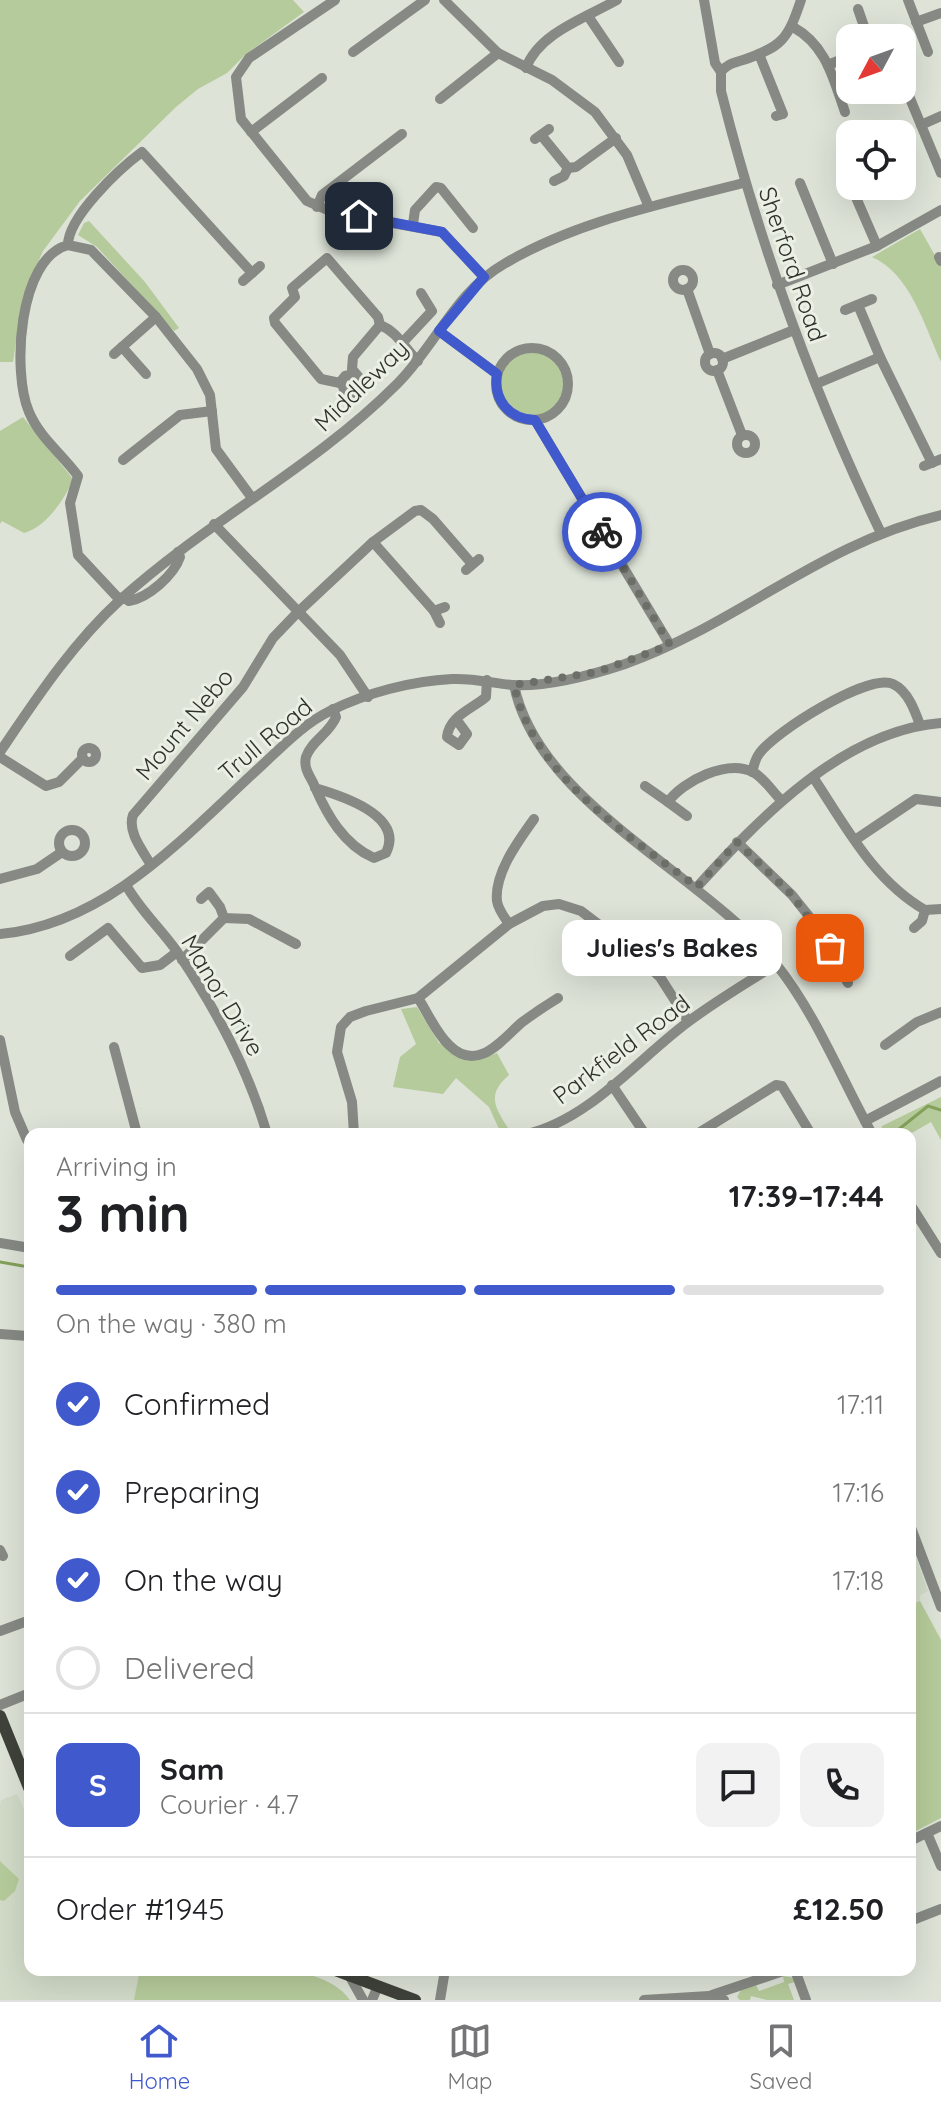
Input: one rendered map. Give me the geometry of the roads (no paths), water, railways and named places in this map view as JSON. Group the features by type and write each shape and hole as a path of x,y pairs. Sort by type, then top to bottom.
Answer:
{"main road":[{"path":"0,1716 24,1775"},
{"path":"351,1976 381,1992 415,2000"}],"street":[{"path":"335,0 249,58 236,77 236,104 241,119 294,189 317,207 442,232 484,277"},
{"path":"353,52 425,0"},
{"path":"444,0 498,53 575,95 616,138 631,163 649,207"},
{"name":"Sherford Road","path":"704,0 743,183 794,330 880,531"},
{"path":"721,72 730,64 782,42 793,27 801,0"},
{"path":"908,0 928,52"},
{"path":"526,68 531,54 543,42 618,1"},
{"path":"858,9 863,24"},
{"path":"916,22 941,13"},
{"path":"588,16 619,62"},
{"path":"793,27 814,42 828,65 845,112"},
{"path":"440,99 498,53"},
{"path":"759,54 785,113"},
{"path":"828,65 836,62"},
{"path":"251,132 322,78"},
{"path":"912,104 941,173"},
{"path":"921,125 941,116"},
{"path":"317,207 322,195 402,134"},
{"path":"541,134 568,168"},
{"path":"568,168 576,167 616,138"},
{"path":"68,245 68,235 87,206 142,152 252,273"},
{"path":"554,181 564,176 568,168"},
{"name":"Middleway","path":"0,755 84,637 122,599 214,524 314,457 371,408 418,361 484,277 547,241 649,207 743,183"},
{"path":"800,183 810,194 833,264"},
{"path":"413,224 415,210 436,187 441,188 473,228"},
{"path":"858,200 877,246"},
{"path":"777,285 877,246 941,210"},
{"path":"122,599 78,555 70,503 78,476 34,425 25,404 19,352 28,300 47,257 68,245 91,250 156,317 204,380 212,411 216,449 252,498"},
{"path":"340,383 321,379 274,318 295,297 292,288 327,258 378,317 380,325 398,338 418,361"},
{"path":"687,289 710,354 705,365 717,370"},
{"path":"398,338 432,311 421,293"},
{"path":"845,310 872,299"},
{"path":"858,305 932,463"},
{"path":"146,374 118,350 156,317"},
{"path":"359,394 362,381 354,374 353,357 380,325"},
{"path":"742,435 717,370 722,359 794,330"},
{"path":"439,331 497,374"},
{"path":"528,347 547,350 563,364 568,375 566,398 549,416 535,420 524,419 507,410 497,392 497,374 512,353 528,347"},
{"path":"710,354 722,359"},
{"path":"816,384 880,357"},
{"path":"340,383 345,376 354,374"},
{"path":"340,383 346,395 359,394"},
{"path":"359,394 371,408"},
{"path":"123,460 180,415 212,411"},
{"path":"535,420 670,645"},
{"name":"Mount Nebo","path":"151,865 134,836 133,815 243,687 273,638 297,613 373,542 403,519 421,510 473,564"},
{"name":"Trull Road","path":"0,934 33,931 53,924 126,885 296,734 333,709 420,682 487,680 514,685 597,672 670,645 830,555 880,531 941,515"},
{"path":"214,524 340,655 368,697"},
{"path":"373,542 439,609 440,623"},
{"path":"456,719 486,697 487,680"},
{"path":"752,772 759,754 793,726 825,706 878,682 892,684 900,690 920,725"},
{"path":"514,685 532,731 573,785 609,820 697,887 748,933 776,964 869,1128"},
{"path":"315,788 348,797 375,816 387,834 386,853 374,858 363,853 324,812 305,766 306,759 331,731 336,717 333,709"},
{"path":"697,887 780,799 860,749 920,725 941,723"},
{"path":"0,755 46,786 59,782 83,758"},
{"path":"668,802 688,782 730,770 752,772 780,799"},
{"path":"813,777 855,840 888,882 905,898 925,910 941,909"},
{"path":"642,784 688,818"},
{"path":"855,840 916,799 941,802"},
{"path":"509,924 497,905 497,894 513,851 535,820"},
{"path":"737,842 792,895 844,968 848,983"},
{"path":"0,879 37,869 62,852"},
{"name":"Manor Drive","path":"126,885 180,956 218,1017 245,1070 265,1128"},
{"path":"209,892 224,918"},
{"path":"354,1128 352,1102 337,1052 341,1027 350,1017 418,998 509,924 543,906 559,904 581,911 652,967 688,1021"},
{"path":"914,928 922,921 925,910"},
{"path":"70,956 78,944 112,925 142,968 160,965 180,956 224,918 249,919 296,945"},
{"name":"Parkfield Road","path":"547,1128 612,1085 688,1021 776,964"},
{"path":"418,998 449,1046 463,1054 479,1056 492,1052 519,1025 558,999"},
{"path":"885,1029 889,1042 917,1022 941,1012"},
{"path":"0,1040 15,1112 24,1135"},
{"path":"114,1047 135,1128"},
{"path":"865,1121 941,1081"},
{"path":"612,1085 641,1128"},
{"path":"708,1128 776,1085 782,1086 807,1128"},
{"path":"916,1213 941,1253"},
{"path":"0,1243 24,1247"},
{"path":"0,1334 24,1336"},
{"path":"916,1541 941,1607"},
{"path":"0,1631 24,1622"},
{"path":"0,1705 24,1695"},
{"path":"916,1838 941,1826"},
{"path":"927,1833 941,1866"},
{"path":"916,1919 941,1909"},
{"path":"350,1976 363,2000"},
{"path":"440,2000 444,1976"},
{"path":"644,2000 709,1996 768,1976"},
{"path":"797,1976 806,2000"},
{"path":"372,2000 381,1992"},
{"path":"709,1996 724,2000"}],"waterway":[{"path":"900,1128 928,1106 941,1110"},
{"path":"0,1262 23,1266"}],"place":[{"name":"Julies's Bakes","path":"830,948"}]}
